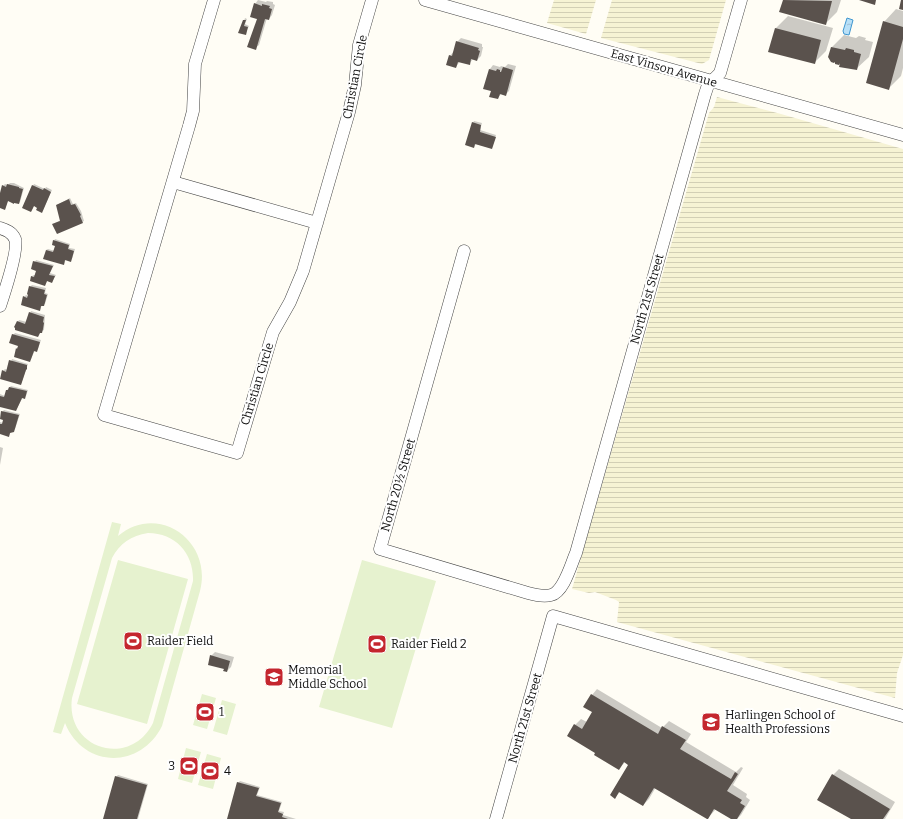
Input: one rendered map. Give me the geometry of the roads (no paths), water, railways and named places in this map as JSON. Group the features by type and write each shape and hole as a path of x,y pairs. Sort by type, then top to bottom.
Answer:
{"street":[{"path":"214,0 195,64 193,112 173,182 317,223"},
{"name":"Christian Circle","path":"173,182 104,415 237,453 273,332 290,302 303,271 349,112 355,85 359,46 372,0"},
{"name":"East Vinson Avenue","path":"425,0 903,135"},
{"name":"North 21st Street","path":"550,595 560,589 566,579 576,552 705,94 708,84 720,73 741,0"},
{"path":"0,228 11,233 16,242 12,266 0,306"},
{"name":"North 20½ Street","path":"464,251 380,549 528,593 550,595"},
{"name":"North 21st Street","path":"496,819 553,616 903,716"}],"water":[{"path":"847,18 853,20 849,35 844,34 843,31"}],"place":[{"name":"Raider Field","path":"133,641"},
{"name":"Raider Field 2","path":"377,644"},
{"name":"Memorial Middle School","path":"274,677"},
{"name":"1","path":"205,712"},
{"name":"Harlingen School of Health Professions","path":"711,722"},
{"name":"3","path":"189,766"},
{"name":"4","path":"210,771"}]}
